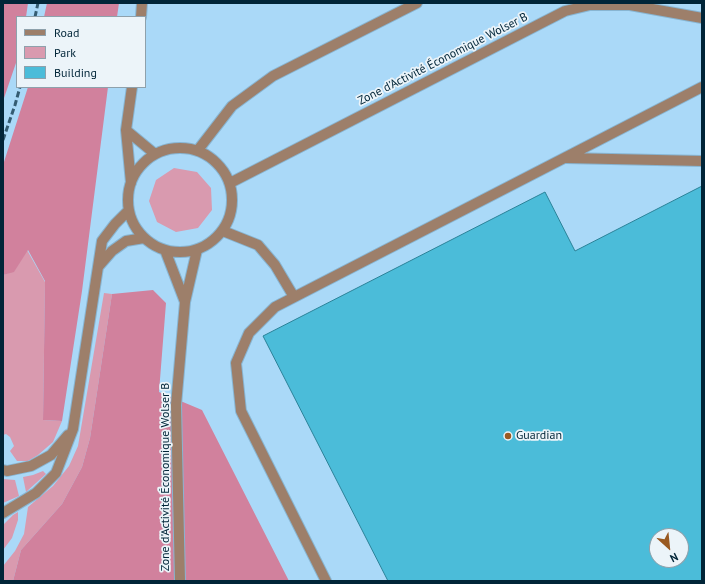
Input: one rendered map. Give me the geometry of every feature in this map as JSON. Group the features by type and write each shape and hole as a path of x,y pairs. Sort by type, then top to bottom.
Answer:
{"lane":[{"path":"141,16 142,3"},
{"path":"198,150 232,106 273,76 417,3"},
{"name":"Zone d'Activité Économique Wolser B","path":"230,183 565,11 590,5 630,5 702,18"},
{"path":"326,581 241,411 236,363 249,333 275,307 702,87"},
{"path":"131,183 126,130 132,88"},
{"path":"126,130 155,154"},
{"path":"184,147 198,150 212,158 223,169 230,183 233,199 231,216 223,231 212,242 198,250 181,252 165,250 144,238 134,225 129,210 128,196 131,183 140,166 155,154 169,148 184,147"},
{"path":"564,158 702,161"},
{"path":"3,513 36,493 56,473 73,429 102,241 114,224 129,210"},
{"path":"223,231 258,245 275,265 294,297"},
{"path":"97,269 112,251 126,241 144,238"},
{"name":"Zone d'Activité Économique Wolser B","path":"165,250 185,302"},
{"name":"Zone d'Activité Économique Wolser B","path":"180,581 176,405 185,302 198,250"},
{"path":"3,470 7,471 30,466 51,454 73,429"}],"green space":[{"path":"174,168 197,172 211,188 212,210 198,228 176,232 157,222 149,201 156,180"},
{"path":"27,250 45,282 43,420 62,421 53,442 38,455 28,461 17,461 10,451 14,446 10,437 6,434 3,435 3,275 14,271"},
{"path":"104,293 112,294 90,438 82,467 62,504 21,550 13,581 3,581 3,566 15,551 24,534 28,507 53,486 69,466 78,446"},
{"path":"43,471 46,474 26,492 23,477"},
{"path":"3,479 15,480 19,496 3,503"},
{"path":"18,512 18,520 12,538 3,550 3,525"}],"shaded area":[{"path":"3,3 28,3 26,16 16,16 16,63 3,101"},
{"path":"47,3 119,3 117,16 44,16"},
{"path":"28,88 108,88 82,291 62,421 43,420 45,281 28,250 14,272 3,275 3,165"},
{"path":"153,290 166,303 159,392 202,410 289,581 13,581 21,550 62,504 82,467 90,438 112,294"}],"building":[{"name":"Guardian","path":"702,186 702,581 388,581 263,336 545,192 575,251"}],"railway":[{"path":"35,16 38,3"},
{"path":"3,140 20,88"}],"place":[{"name":"Guardian","path":"508,436"}]}
